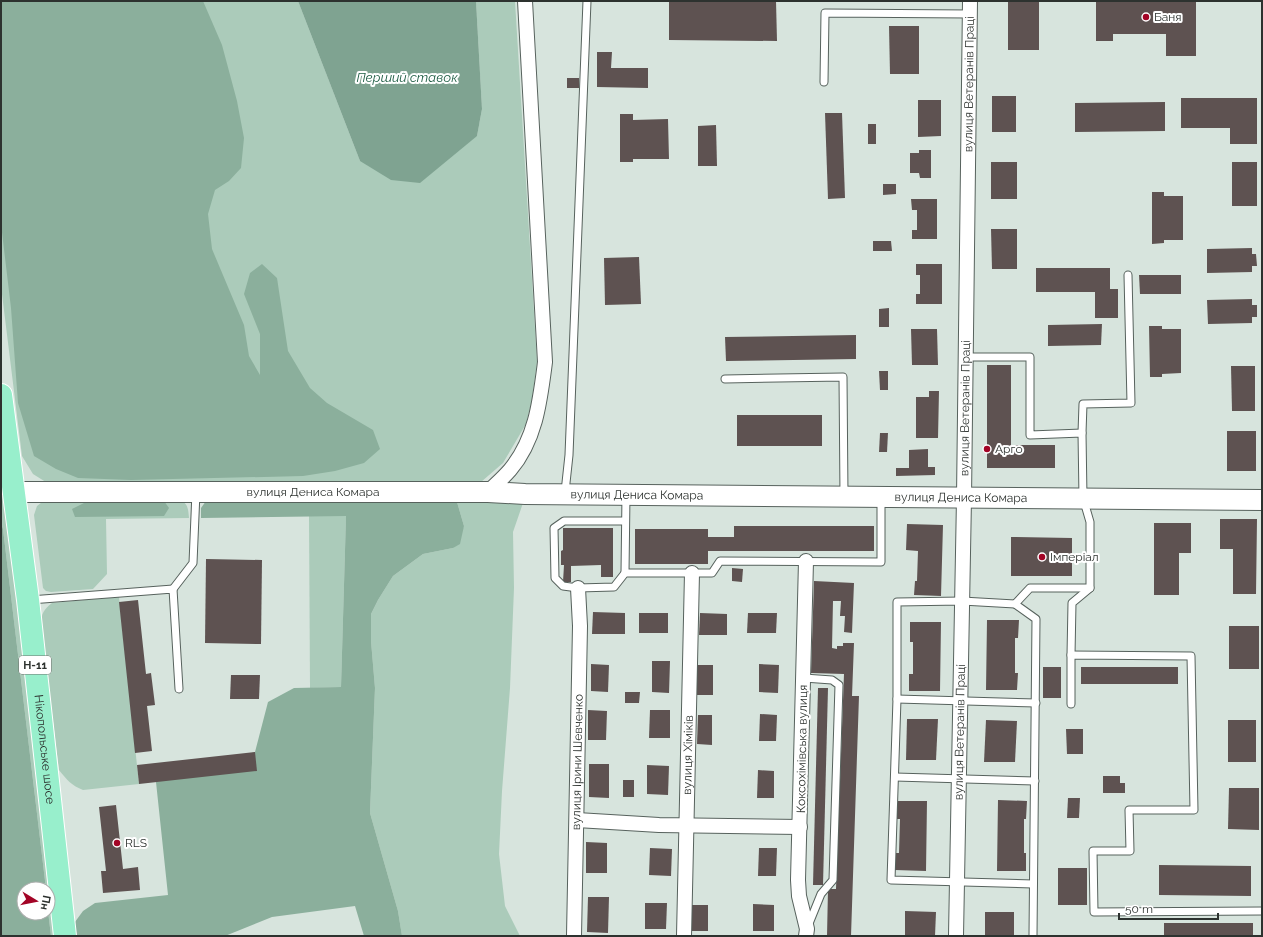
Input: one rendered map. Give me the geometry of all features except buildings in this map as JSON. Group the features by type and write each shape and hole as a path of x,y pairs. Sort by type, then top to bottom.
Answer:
{"main road":[{"name":"Нікопольське шосе","path":"1,395 28,600 66,936"}],"street":[{"path":"488,492 510,470 526,446 533,428 540,402 545,362 524,1"},
{"name":"вулиця Ветеранів Праці","path":"956,936 964,498 970,8"},
{"name":"вулиця Дениса Комара","path":"13,492 488,492 564,495 1262,500"},
{"name":"Коксохімівська вулиця","path":"806,561 798,880 799,896 807,932"},
{"name":"вулиця Хіміків","path":"684,936 692,573"},
{"name":"вулиця Ірини Шевченко","path":"574,936 580,626 578,588"},
{"path":"577,820 659,825 800,827"}],"lane":[{"path":"564,495 569,455 587,1"},
{"path":"824,82 825,13 970,8"},
{"path":"1090,588 1090,522 1083,498 1083,404 1131,403 1128,274"},
{"path":"966,357 1030,357 1030,435 1082,434"},
{"path":"725,380 843,378 844,496"},
{"path":"179,689 173,589 193,563 196,492"},
{"path":"625,521 564,521 554,528 555,578 563,586 578,588 614,587 625,573 626,495"},
{"path":"625,573 712,573 720,561 881,562 881,497"},
{"path":"1014,604 1030,588 1090,588"},
{"path":"1071,704 1072,603 1090,588"},
{"path":"28,600 173,589"},
{"path":"1033,884 891,880 897,699 897,602 1014,604 1036,620 1033,936"},
{"path":"1071,655 1191,656 1194,810 1129,810 1130,851 1093,851 1094,912 1262,912"},
{"path":"804,678 832,680 839,686 833,880 821,894 807,932"},
{"path":"897,699 1036,703"},
{"path":"894,777 1035,781"}],"shaded area":[{"path":"1,1 298,1 360,161 477,136 482,109 476,1 515,1 537,362 532,399 526,424 503,463 481,482 49,484 33,474 22,456 1,286"},
{"path":"1,1 203,1 222,45 237,101 244,138 241,168 229,181 215,190 208,214 212,249 244,325 249,356 260,375 260,334 244,294 250,273 262,264 277,278 288,351 310,388 327,403 373,430 380,449 364,463 335,471 303,476 131,480 78,478 56,469 34,456 18,403 11,308 1,224"},
{"path":"1,459 49,881 45,881 1,522"},
{"path":"178,498 187,506 189,518 106,519 107,574 93,589 51,592 46,591 43,588 34,515 37,506 46,499"},
{"path":"164,501 169,508 164,516 75,517 72,509 84,503"},
{"path":"206,501 457,502 464,526 460,544 453,548 423,554 393,576 371,614 371,641 375,688 370,813 398,911 402,936 364,936 355,906 272,917 225,936 73,936 72,926 83,911 95,903 168,895 156,782 255,752 268,702 294,688 341,687 346,516 201,518 201,508"},
{"path":"457,502 523,503 513,532 514,588 510,688 499,854 505,906 520,936 402,936 398,911 370,813 375,688 371,641 371,614 393,576 423,554 453,548 464,526"},
{"path":"309,516 346,516 341,687 310,688"},
{"path":"1,522 45,881 16,881 16,921 49,921 51,936 1,936"},
{"path":"119,597 139,784 83,790 70,782 59,770 41,624 42,615 47,607 52,603"},
{"path":"49,921 53,921 55,936 51,936"}],"water":[{"name":"Перший ставок","path":"298,1 476,1 482,109 477,136 420,183 391,180 360,161"}],"place":[{"name":"Баня","path":"1146,17"},
{"name":"Арго","path":"987,449"},
{"name":"Імперіал","path":"1042,557"},
{"name":"RLS","path":"117,843"}]}
